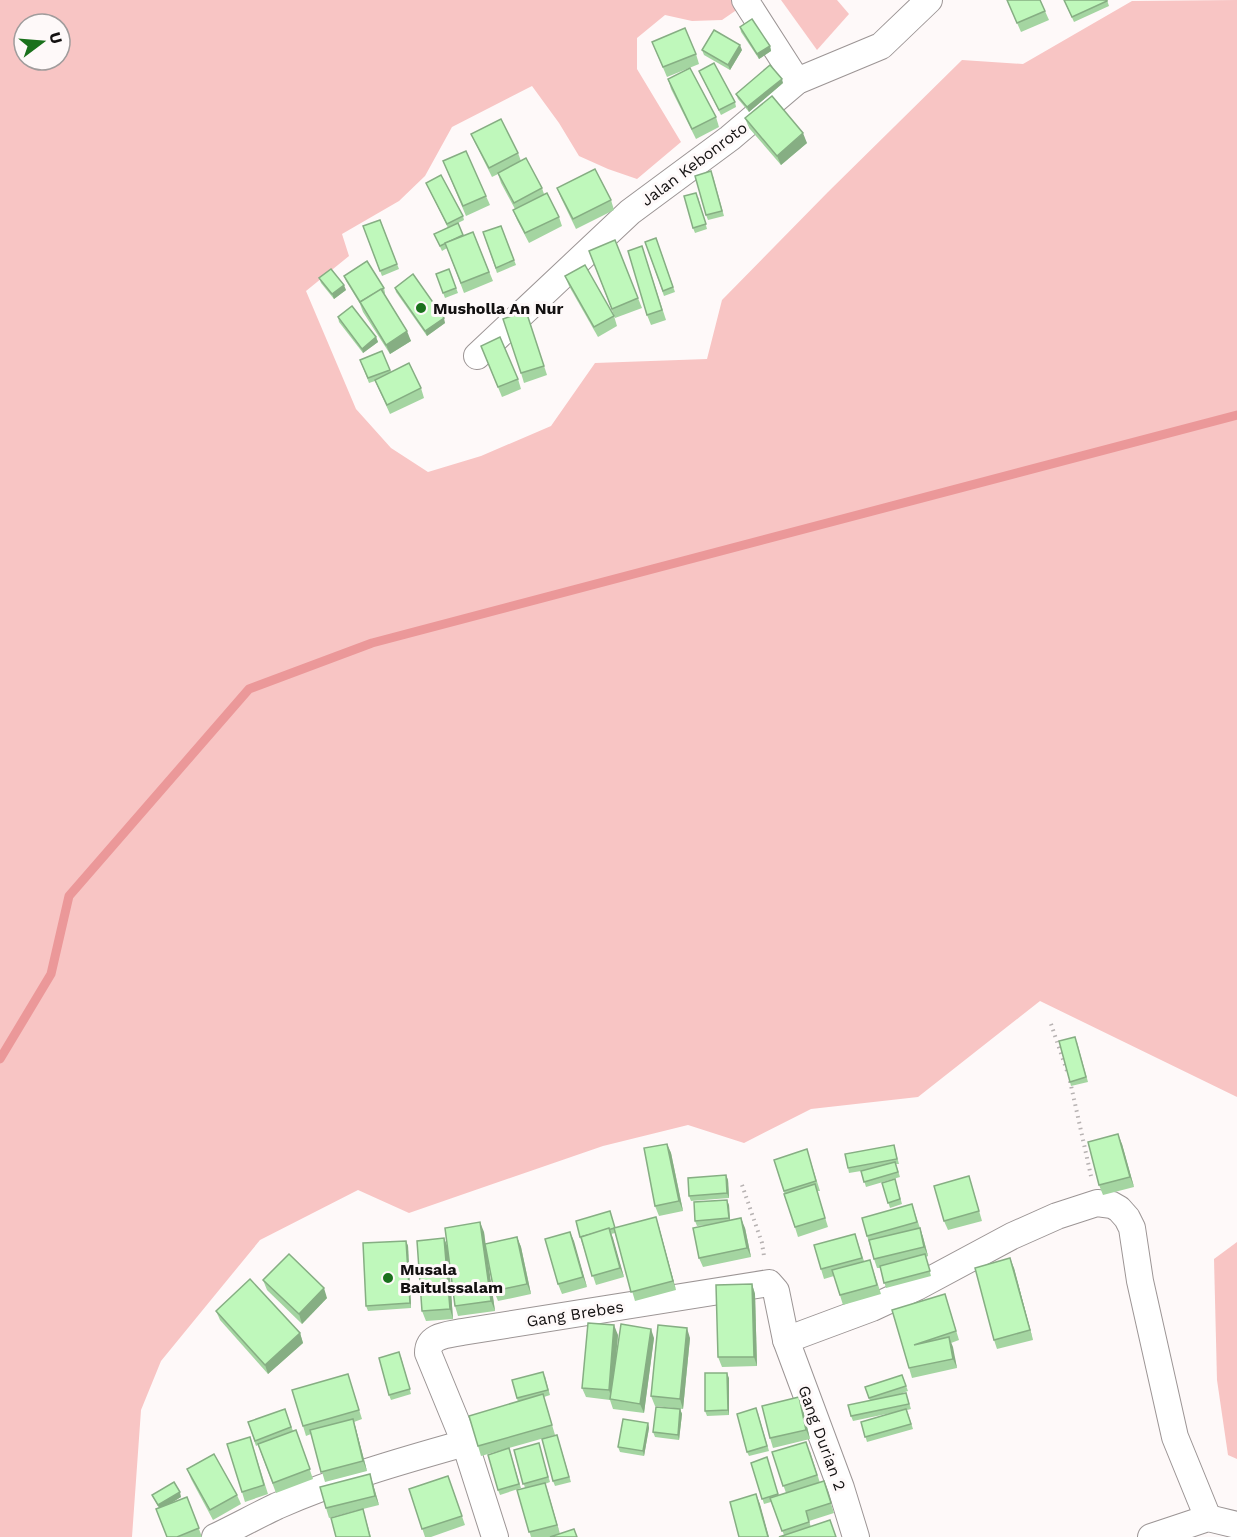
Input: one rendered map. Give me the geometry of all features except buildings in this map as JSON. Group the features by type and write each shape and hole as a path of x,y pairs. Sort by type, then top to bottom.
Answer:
{"street":[{"path":"745,0 797,81"},
{"name":"Jalan Kebonroto","path":"477,356 630,212 730,138 797,81 881,46 929,0"},
{"path":"769,1283 776,1291 786,1340 872,1308 1056,1216 1097,1203 1119,1209 1132,1228 1140,1281 1175,1437 1208,1518"},
{"name":"Gang Brebes","path":"495,1537 465,1443 428,1353 431,1341 440,1337 769,1283"},
{"name":"Gang Durian 2","path":"786,1340 841,1488 856,1537"},
{"path":"215,1537 277,1506 331,1485 396,1462 465,1443"},
{"path":"1151,1537 1208,1518 1237,1525"}],"path":[{"path":"1051,1024 1069,1077 1097,1203"},
{"path":"742,1185 762,1243 769,1283"}],"shaded area":[{"path":"0,0 751,0 722,20 692,21 665,15 637,38 637,69 681,142 637,179 579,156 532,86 452,127 425,176 399,201 342,234 349,256 306,291 356,409 391,448 428,472 481,456 551,426 595,363 707,359 722,300 962,60 1023,64 1132,1 1237,0 1237,1097 1040,1001 918,1097 811,1109 744,1143 688,1125 603,1146 409,1213 358,1190 260,1240 161,1361 141,1410 132,1537 0,1537"},
{"path":"781,0 837,0 849,14 817,50"},
{"path":"1237,1242 1237,1459 1228,1455 1217,1380 1214,1259"}],"waterway":[{"path":"0,1059 51,974 69,896 249,689 372,643 1237,415"}],"place":[{"name":"Musholla An Nur","path":"421,308"},
{"name":"Musala Baitulssalam","path":"388,1278"}]}
